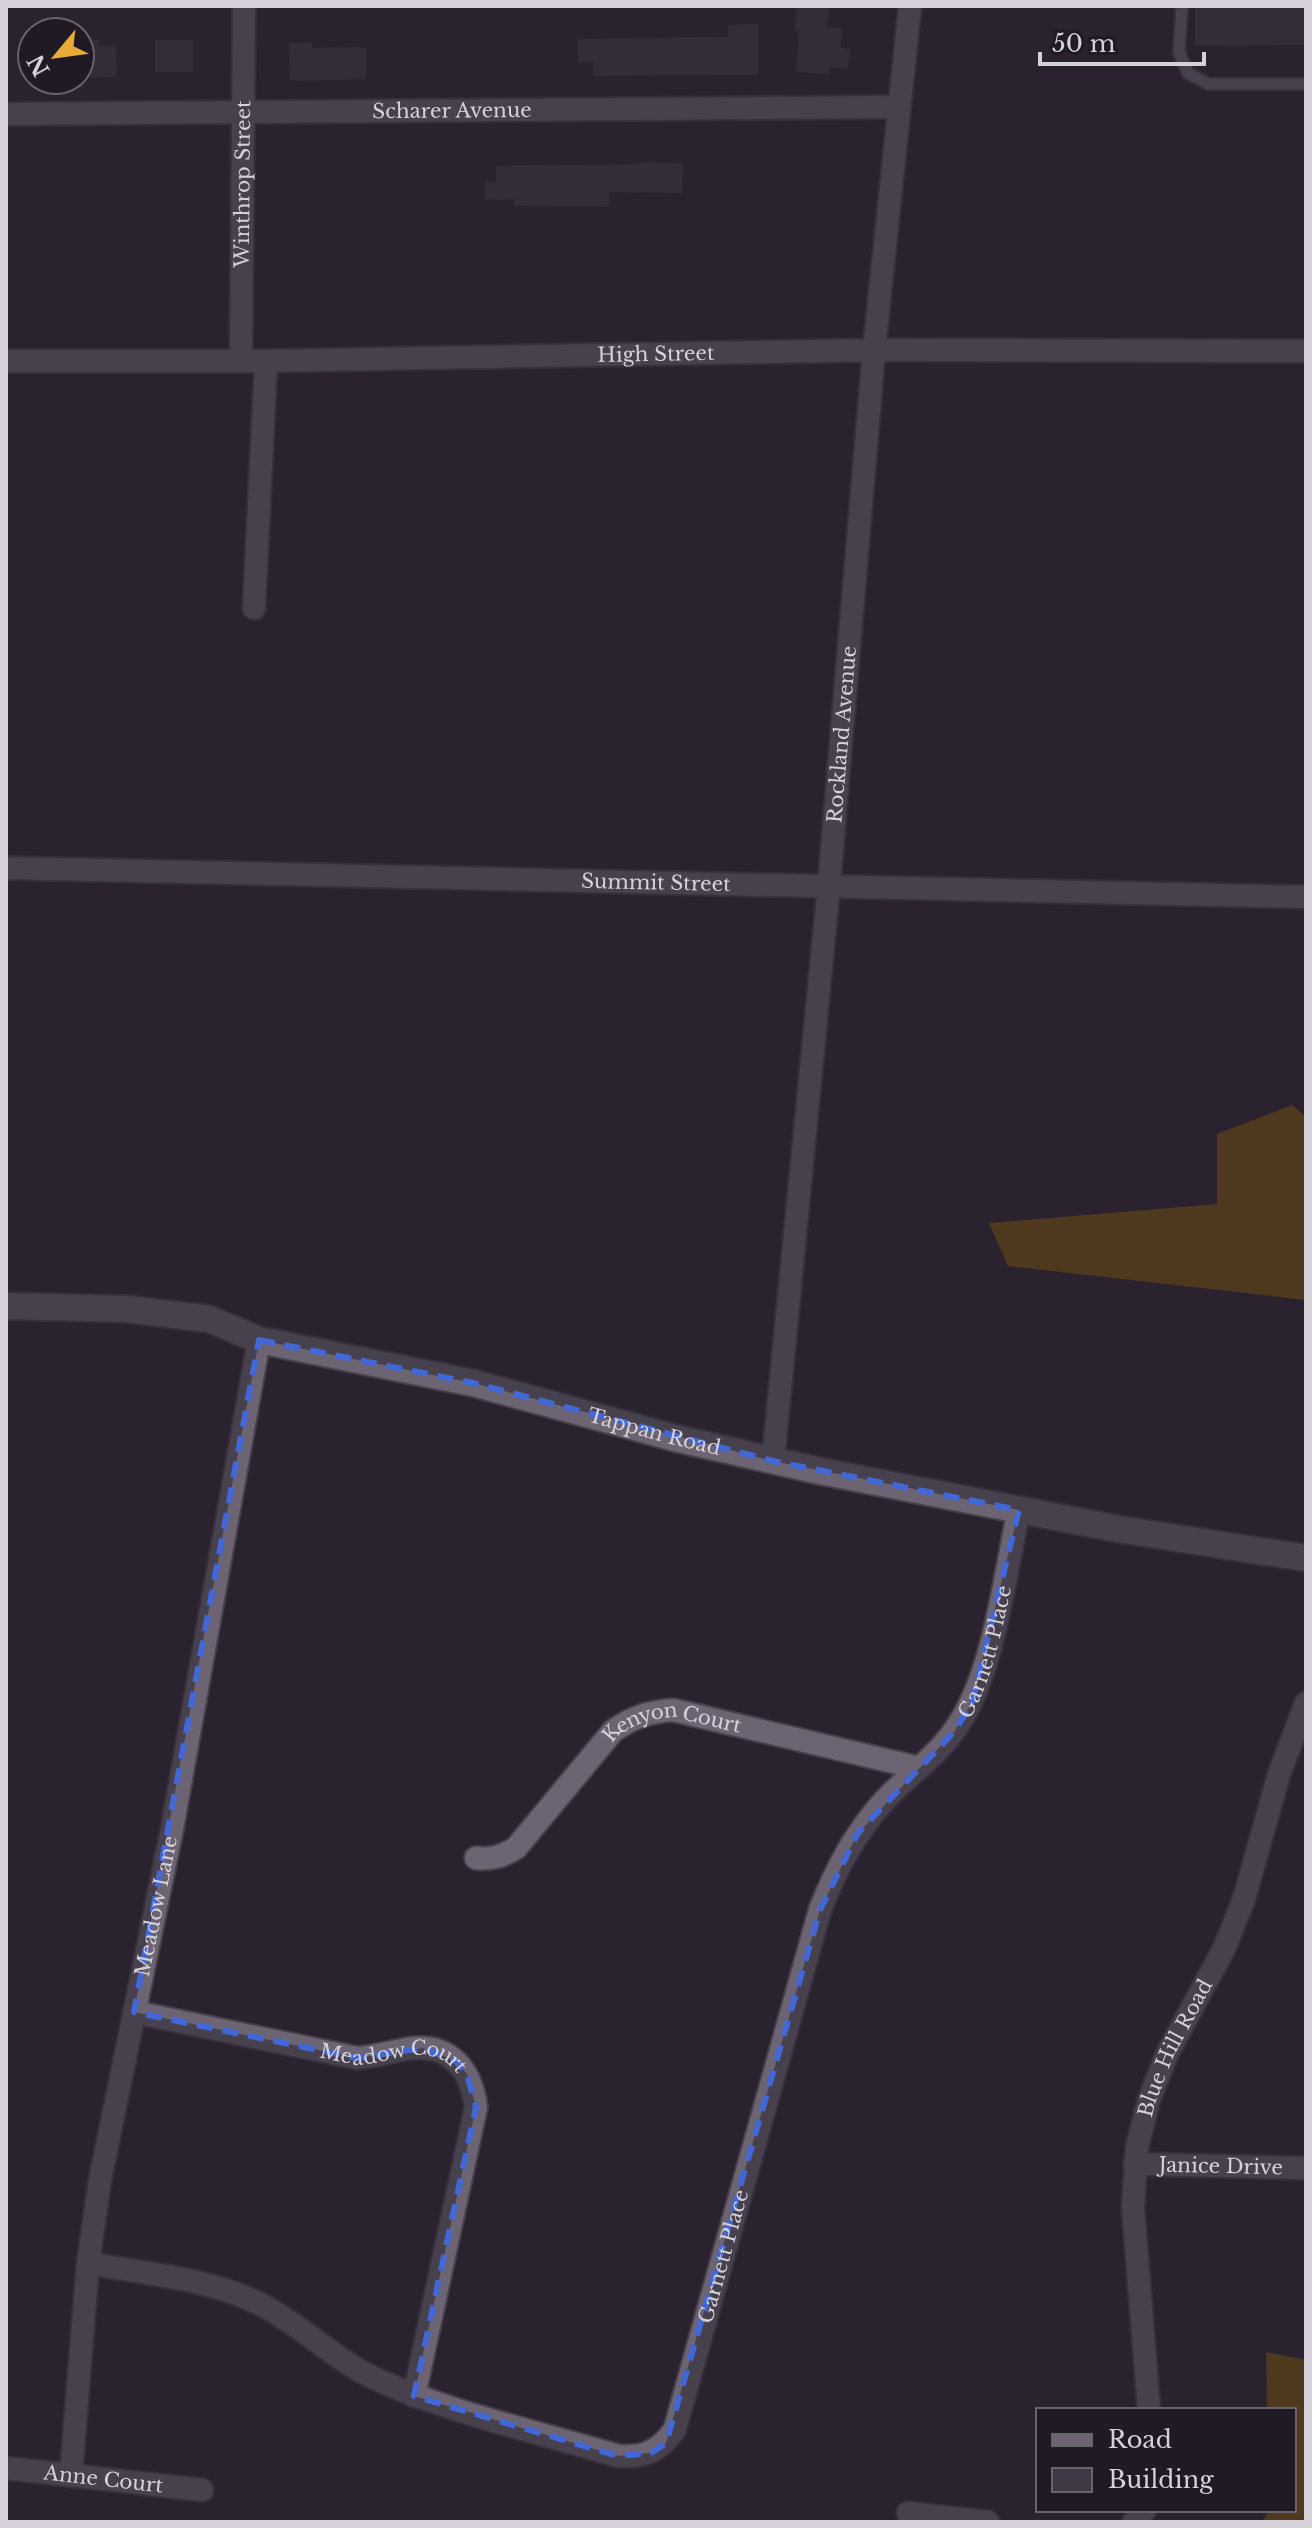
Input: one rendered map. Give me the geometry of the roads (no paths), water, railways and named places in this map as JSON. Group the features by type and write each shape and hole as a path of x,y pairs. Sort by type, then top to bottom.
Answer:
{"street":[{"name":"Winthrop Street","path":"241,360 244,6"},
{"name":"Rockland Avenue","path":"773,1461 829,885 874,350 910,6"},
{"name":"Scharer Avenue","path":"6,114 899,107"},
{"name":"High Street","path":"6,361 266,361 874,350 1306,351"},
{"path":"254,608 266,361"},
{"name":"Summit Street","path":"6,868 1306,897"},
{"name":"Tappan Road","path":"6,1306 127,1309 209,1319 259,1340 473,1383 675,1438 773,1461 1118,1529 1306,1558"},
{"name":"Meadow Lane","path":"71,2475 88,2263 100,2180 172,1829 259,1340"},
{"name":"Garnett Place","path":"88,2263 221,2288 262,2305 332,2355 414,2396 618,2456 635,2457 651,2453 666,2443 675,2429 820,1910 835,1872 858,1833 886,1799 954,1732 972,1703 984,1672 1019,1510"},
{"name":"Blue Hill Road","path":"1149,2408 1133,2207 1135,2164 1149,2100 1167,2054 1217,1962 1244,1899 1279,1774 1306,1703"},
{"name":"Kenyon Court","path":"476,1858 502,1856 516,1848 613,1731 631,1718 651,1712 673,1710 919,1768"},
{"name":"Meadow Court","path":"134,2012 330,2055 357,2058 423,2048 440,2051 456,2061 467,2074 474,2089 476,2107 414,2396"},
{"name":"Janice Drive","path":"1135,2164 1306,2168"},
{"name":"Anne Court","path":"6,2468 202,2490"},
{"path":"908,2513 988,2522"}],"lane":[{"path":"1182,6 1179,52 1188,73 1208,84 1306,84"}]}
